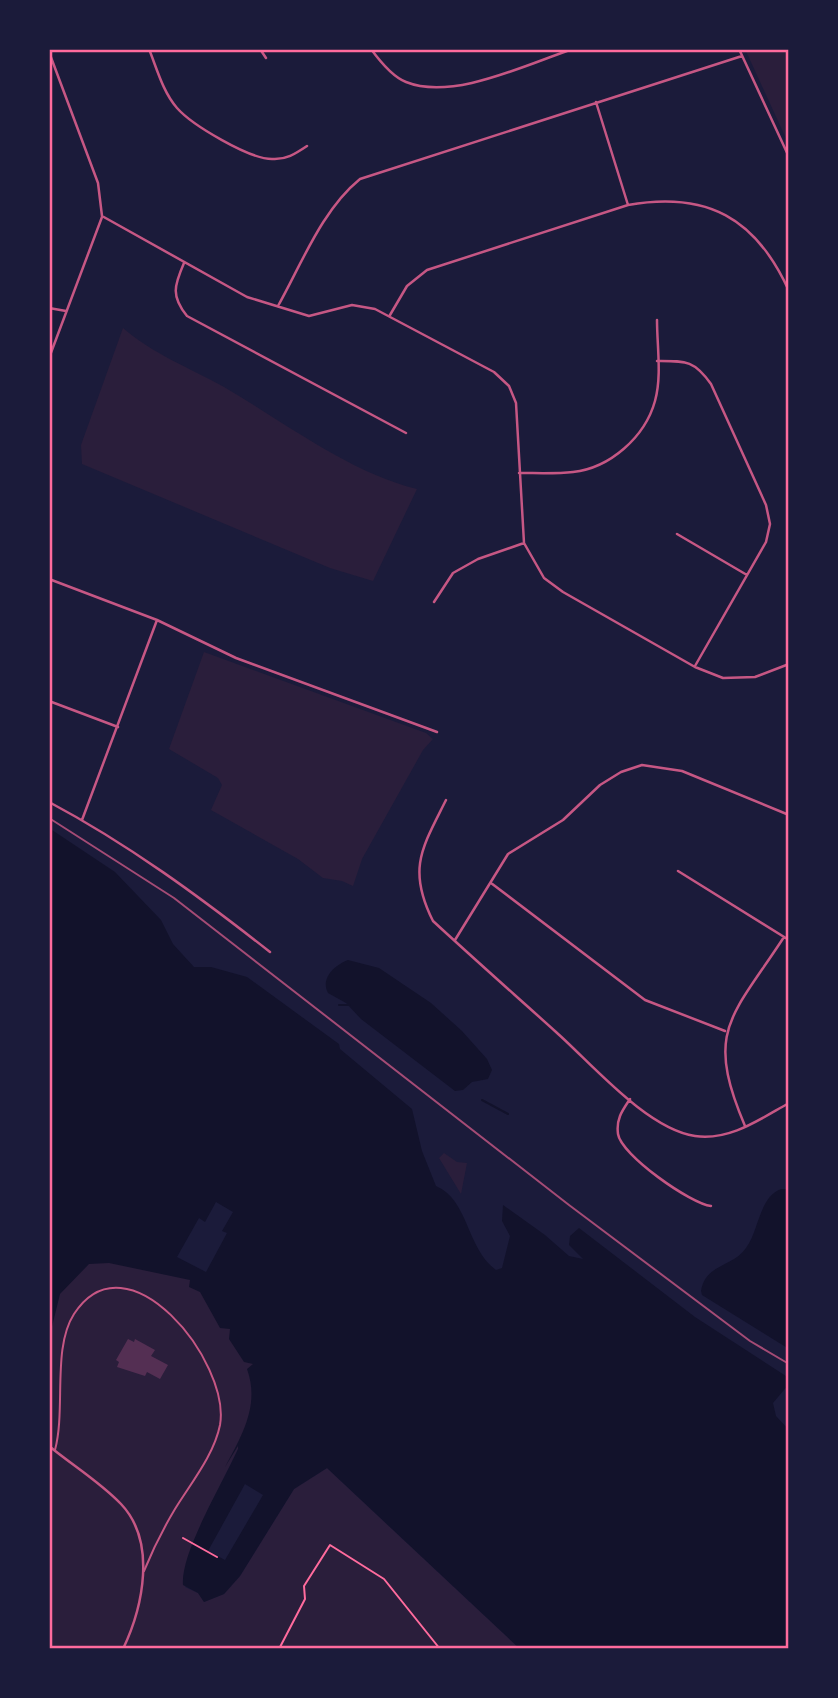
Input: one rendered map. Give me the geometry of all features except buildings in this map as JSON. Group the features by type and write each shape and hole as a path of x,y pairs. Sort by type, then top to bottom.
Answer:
{"street":[{"path":"149,49 165,89 178,109 196,123 249,154 270,159 288,158 307,146"},
{"path":"260,49 266,58"},
{"path":"371,49 404,82 438,89 468,84 572,49"},
{"path":"739,49 789,157"},
{"path":"49,52 98,183 102,216 49,358"},
{"path":"278,306 331,210 345,191 360,179 742,56"},
{"path":"596,102 628,205"},
{"path":"390,315 407,286 427,270 628,205 657,200 680,201 719,211 757,238 777,265 789,291"},
{"path":"102,216 247,297 309,316 352,305 390,315 494,372 509,386 516,403 524,543 544,578 563,592 695,667 723,678 755,677 789,664"},
{"path":"184,263 173,288 176,302 187,316 406,433"},
{"path":"49,307 67,311"},
{"path":"519,473 576,472 610,459 630,444 644,426 655,402 657,320"},
{"path":"657,360 684,361 699,367 711,384 766,505 770,524 766,542 695,667"},
{"path":"677,534 747,575"},
{"path":"433,602 453,573 478,559 524,543"},
{"path":"49,579 158,620 236,658 437,732"},
{"path":"82,820 158,620"},
{"path":"49,701 118,727"},
{"path":"455,941 508,854 563,820 600,785 621,772 642,765 681,771 789,816"},
{"path":"446,800 421,849 418,883 433,921 630,1099 672,1129 696,1136 720,1136 746,1128 789,1103"},
{"path":"49,802 82,820 214,908 270,952"},
{"path":"678,871 789,940"},
{"path":"491,883 645,1000 725,1031"},
{"path":"746,1128 731,1093 723,1059 725,1031 783,937"},
{"path":"630,1099 618,1117 618,1137 629,1154 696,1203 711,1206"},
{"path":"49,1446 122,1506 137,1536 144,1571 139,1606 123,1649"}],"lane":[{"path":"55,1451 61,1420 64,1339 74,1315 100,1290 120,1286 146,1296 187,1332 202,1354 216,1383 221,1409 214,1443 158,1539 144,1571"}],"path":[{"path":"183,1538 217,1557"},
{"path":"279,1649 305,1599 304,1586 330,1545 384,1579 440,1649"}],"shaded area":[{"path":"745,49 789,49 789,145"},
{"path":"123,328 159,353 224,387 342,459 417,489 373,581 330,568 82,464 81,445"},
{"path":"204,652 426,733 433,739 423,750 362,859 353,886 323,878 298,859 211,810 222,785 218,778 169,749"},
{"path":"49,828 115,872 161,920 173,944 194,967 211,967 247,977 339,1044 340,1049 412,1109 422,1151 436,1186 455,1202 479,1250 496,1270 502,1268 510,1236 502,1221 503,1205 569,1256 583,1259 569,1245 570,1236 579,1228 695,1317 789,1378 789,1384 773,1403 776,1416 789,1430 789,1649 520,1649 327,1468 294,1489 240,1576 224,1594 204,1602 198,1593 183,1585 184,1571 195,1536 238,1449 238,1446 225,1467 247,1420 251,1395 247,1369 253,1364 244,1362 229,1339 230,1329 220,1328 200,1292 189,1287 190,1280 109,1263 89,1264 60,1294 49,1339"},
{"path":"348,960 379,968 431,1003 462,1031 487,1059 492,1070 488,1079 472,1082 463,1090 455,1091 361,1019 346,1003 328,993 327,977 338,965"},
{"path":"444,1153 457,1162 467,1163 461,1194 439,1158"},
{"path":"781,1189 789,1189 789,1349 702,1295 701,1291 708,1276 746,1248 768,1199"},
{"path":"107,1260 195,1279 246,1344 262,1385 238,1449 205,1517 185,1587 198,1593 204,1602 224,1594 240,1576 294,1489 327,1468 520,1649 49,1649 49,1321 52,1301 80,1265"}],"pier":[{"path":"216,1202 233,1212 222,1231 227,1233 206,1272 177,1257 199,1218 205,1222"},
{"path":"245,1484 263,1495 225,1560 208,1551"}],"waterway":[{"path":"339,1005 350,1005"},
{"path":"482,1100 508,1114"}],"railway":[{"path":"49,818 174,898 569,1205 750,1341 789,1364"}]}
